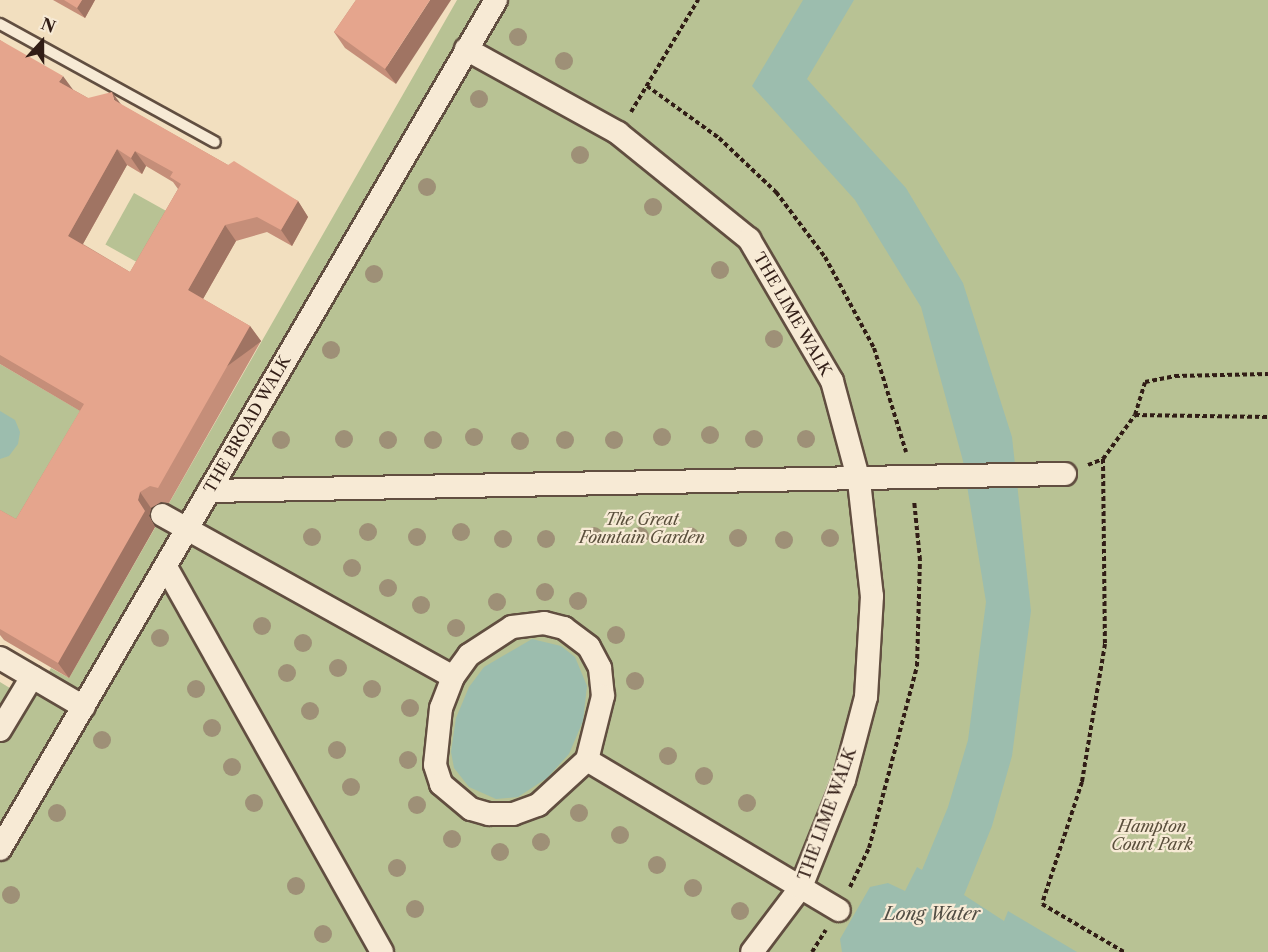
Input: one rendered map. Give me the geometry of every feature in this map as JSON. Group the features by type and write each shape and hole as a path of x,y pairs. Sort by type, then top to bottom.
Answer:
{"street":[{"name":"THE BROAD WALK","path":"0,849 496,0"},
{"name":"THE LIME WALK","path":"466,48 618,134 749,239 832,381 859,481 872,596 866,697 844,780 801,887 752,952"},
{"path":"209,491 859,481 1065,474"},
{"path":"162,515 453,677"},
{"path":"166,567 382,952"},
{"path":"544,622 564,627 589,647 600,668 603,696 587,760 538,805 513,814 489,814 471,809 441,784 435,765 441,708 453,677 470,655 512,627 544,622"},
{"path":"0,658 84,707"},
{"path":"0,730 32,677"},
{"path":"587,760 839,910"}],"lane":[{"path":"0,24 215,142"}],"path":[{"path":"618,134 698,0"},
{"path":"1065,474 1102,459 1135,415 1145,382 1175,376 1268,374"},
{"path":"1135,415 1268,417"},
{"path":"1102,459 1105,644 1082,782 1042,904 1124,952"}],"green space":[{"name":"The Great Fountain Garden","path":"457,0 1268,0 1268,952 0,952 0,682 31,701 51,668 69,678"},
{"path":"134,193 170,213 141,264 105,245"},
{"path":"0,364 94,419 26,534 0,519"}],"water":[{"name":"Long Water","path":"803,0 854,0 807,79 906,188 963,283 1012,437 1031,611 1012,756 992,826 964,895 1004,921 1008,911 1077,952 842,952 840,939 870,887 888,883 905,891 917,867 922,870 948,807 968,740 986,602 963,461 921,307 855,200 752,86"},
{"path":"0,411 15,420 20,432 18,444 9,456 0,459"},
{"path":"532,639 561,646 575,657 587,686 583,721 569,754 547,778 518,797 496,799 469,787 454,768 451,752 456,718 469,687 484,667"}],"building":[{"path":"64,0 82,0 77,8"},
{"path":"356,0 430,0 385,69 334,32"},
{"path":"0,40 63,76 59,82 88,98 112,92 114,100 228,165 234,161 298,201 281,230 257,217 225,225 188,290 250,326 158,488 150,486 140,492 138,500 145,511 58,663 0,629 0,510 16,519 84,404 0,355","holes":["117,149 131,158 135,151 173,172 170,177 181,184 130,272 68,236"]}],"park label":[{"name":"Hampton Court Park","path":"1152,835"}]}
